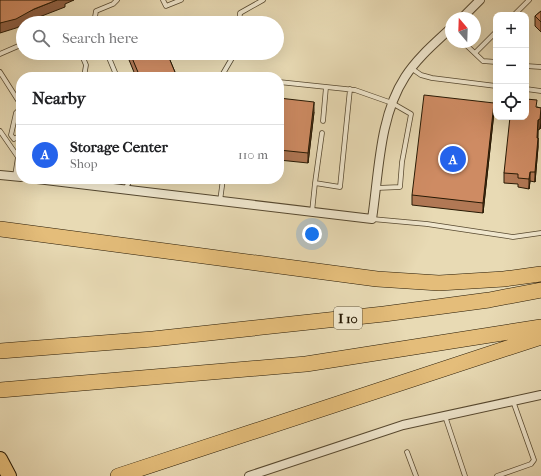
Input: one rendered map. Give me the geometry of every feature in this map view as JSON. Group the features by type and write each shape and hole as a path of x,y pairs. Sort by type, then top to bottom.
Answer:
{"highway":[{"path":"0,229 377,279 439,283 498,279 541,274"},
{"name":"I 10","path":"0,351 153,339 384,314 489,300 541,290"},
{"path":"0,390 168,377 306,364 541,327"},
{"path":"118,476 541,337"},
{"path":"0,459 9,476"}],"street":[{"path":"468,12 480,0"},
{"path":"77,184 372,219 386,125 392,103 398,89 411,68 420,57 445,34"},
{"path":"0,175 16,177"},
{"path":"249,476 403,425 541,395"}],"lane":[{"path":"95,16 96,11 113,4 117,0"},
{"path":"163,0 166,6 181,0"},
{"path":"240,16 240,13 263,0"},
{"path":"517,12 529,0"},
{"path":"475,53 493,35"},
{"path":"0,54 16,47"},
{"path":"470,48 483,61 493,62"},
{"path":"84,60 86,65 85,72"},
{"path":"110,60 115,72"},
{"path":"224,72 231,60"},
{"path":"529,66 541,67"},
{"path":"411,68 421,75 432,78 493,86"},
{"path":"0,72 16,99"},
{"path":"284,83 355,90 392,103 411,114 402,162 400,187 377,188"},
{"path":"323,121 326,87"},
{"path":"315,183 340,187 350,89"},
{"path":"529,89 541,91"},
{"path":"10,147 14,139 11,135 16,113"},
{"path":"0,131 1,136 15,154"},
{"path":"312,212 322,133"},
{"path":"125,190 128,184"},
{"path":"220,201 222,184"},
{"path":"372,219 427,224 513,237 541,233"},
{"path":"496,476 531,464 534,460 513,401"},
{"path":"445,416 465,476"},
{"path":"407,452 416,476"}],"building":[{"path":"0,0 57,0 34,9 21,16 16,16 16,19 0,23"},
{"path":"541,11 541,22 535,16"},
{"path":"133,60 170,60 175,72 138,72"},
{"path":"424,95 493,103 483,203 412,195"},
{"path":"284,99 314,102 308,153 284,151"},
{"path":"529,99 537,100 536,107 541,108 540,119 538,120 535,172 530,172 529,179 518,178 518,174 504,173 510,120 529,120"}],"place":[{"name":"Storage Center","path":"453,159"}]}
